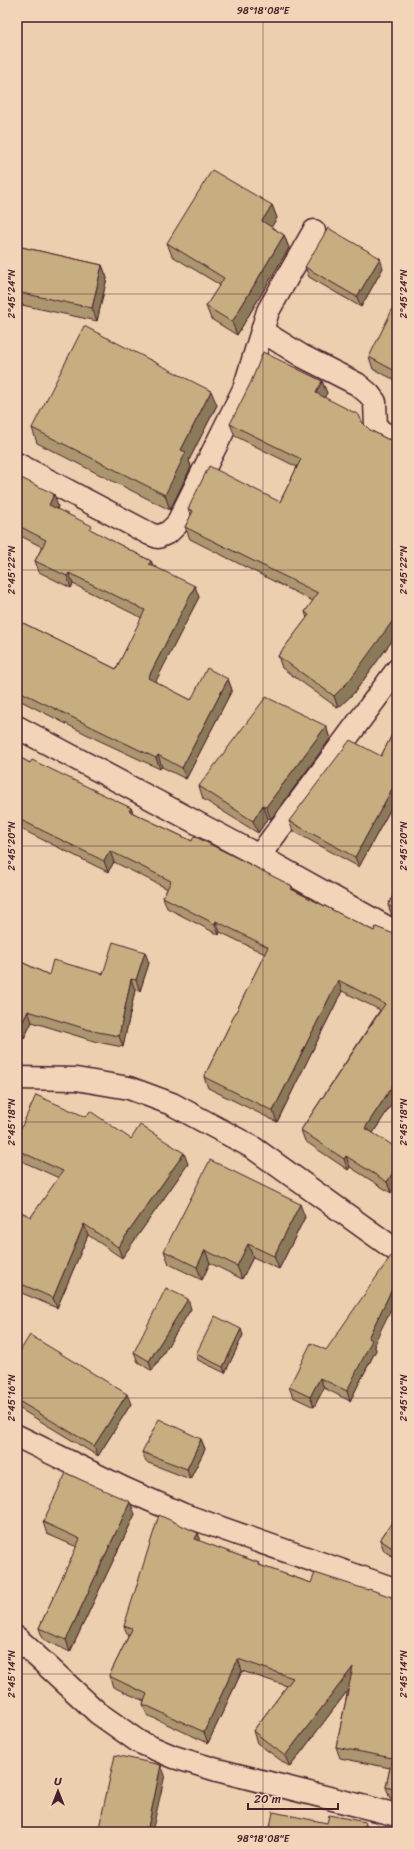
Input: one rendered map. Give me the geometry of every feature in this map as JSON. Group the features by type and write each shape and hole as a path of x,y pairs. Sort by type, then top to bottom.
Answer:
{"street":[{"path":"17,464 150,534 158,537 169,532 177,524 244,389 268,311 314,231"},
{"path":"262,331 302,356 357,384 370,394 376,402 376,426 380,431 397,440"},
{"path":"259,856 397,670"},
{"path":"17,727 259,856 397,933"},
{"path":"17,1078 76,1079 129,1088 172,1104 252,1147 397,1251"},
{"path":"17,1436 125,1489 184,1514 397,1590"},
{"path":"17,1638 98,1713 139,1742 174,1757 217,1770 397,1815"}],"building":[{"path":"212,170 272,205 262,221 284,235 232,322 206,306 224,278 167,243"},
{"path":"328,228 380,258 357,297 305,267"},
{"path":"17,246 102,265 92,308 17,292"},
{"path":"394,306 397,308 397,372 369,357"},
{"path":"84,326 211,391 181,450 186,452 165,495 32,428"},
{"path":"263,352 322,381 316,393 359,415 362,422 370,430 387,439 397,439 397,621 394,619 349,681 334,696 278,656 309,615 305,612 318,593 185,527 193,511 188,509 209,466 280,502 301,459 230,424 251,382"},
{"path":"17,476 54,494 49,505 92,526 90,529 151,561 149,564 195,586 148,678 191,700 207,668 228,679 182,768 158,755 156,758 17,690 17,620 116,669 145,610 69,573 67,576 35,561 46,540 17,525"},
{"path":"266,697 326,726 266,807 263,805 253,821 199,786"},
{"path":"397,725 397,792 392,789 355,857 289,821 350,740 381,756"},
{"path":"17,756 30,763 32,760 131,808 129,811 192,841 194,836 292,886 291,889 374,931 376,927 394,934 397,933 397,1079 365,1128 397,1148 397,1166 387,1182 346,1156 344,1159 301,1130 385,1004 338,980 273,1111 204,1077 268,947 216,921 215,924 163,897 171,881 110,851 104,861 17,818"},
{"path":"397,889 397,911 388,905"},
{"path":"113,942 145,952 136,980 131,979 119,1036 93,1031 28,1011 20,1027 17,1026 17,960 49,975 53,960 103,974"},
{"path":"36,1095 86,1117 90,1111 131,1139 140,1125 184,1153 118,1247 84,1224 53,1298 17,1282 17,1210 31,1217 63,1171 17,1150 17,1137"},
{"path":"210,1160 300,1204 274,1256 248,1244 237,1266 205,1250 197,1267 164,1251"},
{"path":"393,1253 397,1253 397,1279 368,1338 372,1340 347,1391 320,1378 310,1397 289,1387 311,1343 326,1350"},
{"path":"166,1288 188,1299 149,1361 134,1352"},
{"path":"215,1316 241,1329 223,1367 196,1354"},
{"path":"30,1335 127,1394 94,1446 17,1400 17,1356"},
{"path":"159,1419 201,1439 187,1469 142,1452"},
{"path":"66,1473 130,1502 66,1640 39,1628 80,1539 43,1522"},
{"path":"159,1515 198,1533 195,1539 259,1563 259,1565 311,1583 315,1573 397,1599 397,1790 386,1787 392,1758 336,1747 353,1667 285,1756 253,1731 293,1678 238,1659 204,1732 143,1704 147,1694 109,1676 132,1629 124,1626"},
{"path":"397,1515 397,1551 380,1540"},
{"path":"115,1755 161,1765 147,1832 98,1832"},
{"path":"273,1812 327,1823 329,1815 365,1822 363,1832 269,1832"}]}
